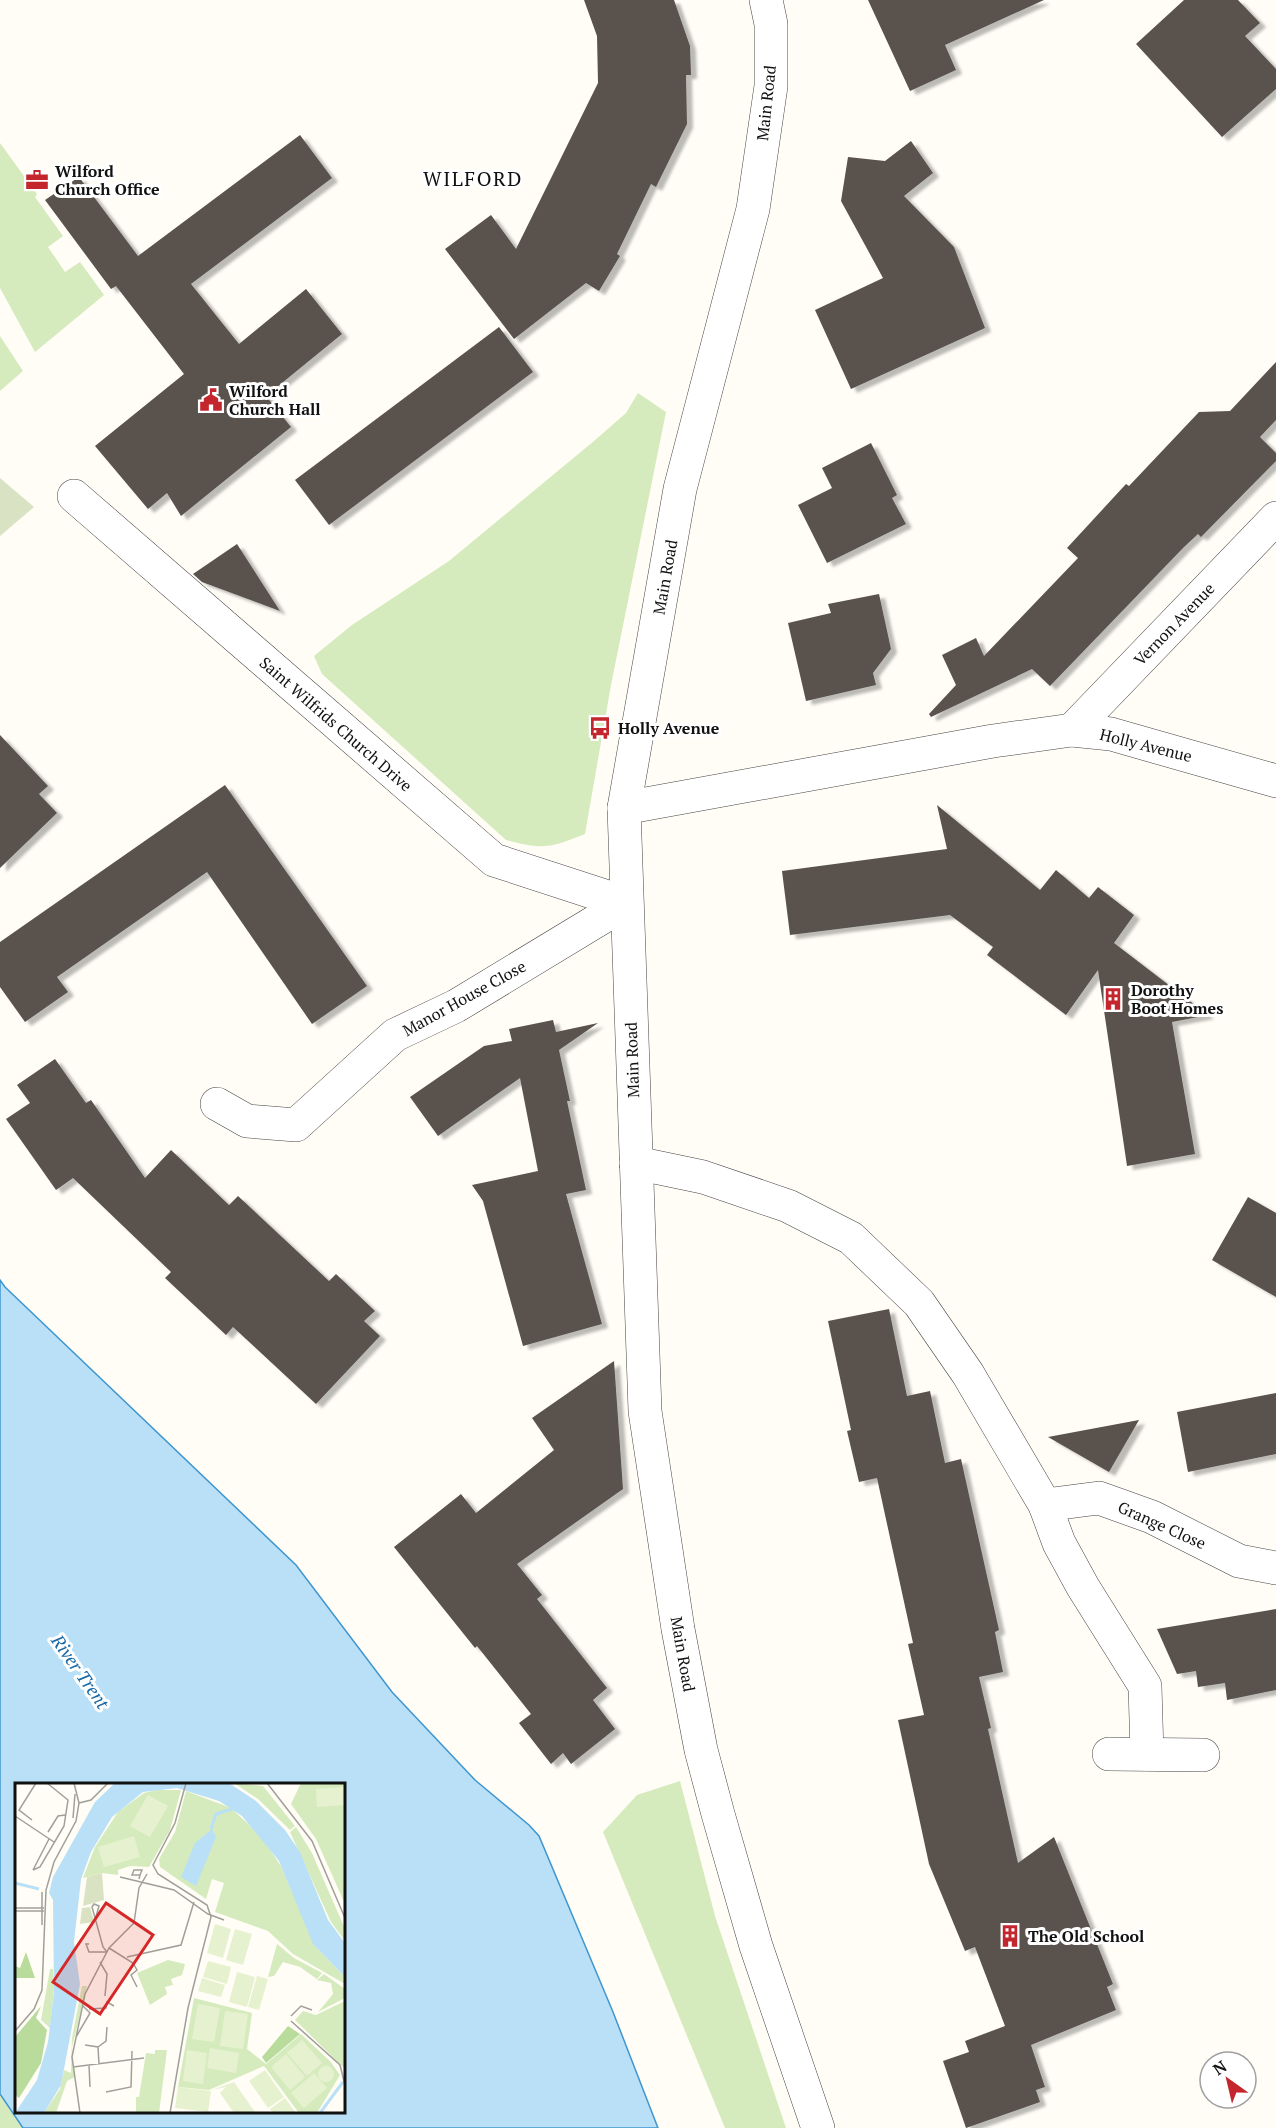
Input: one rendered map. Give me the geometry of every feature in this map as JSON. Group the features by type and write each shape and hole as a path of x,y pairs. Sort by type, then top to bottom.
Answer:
{"street":[{"name":"Main Road","path":"766,0 771,24 771,86 753,209 680,489 624,808 626,903 645,1411 678,1629 701,1750 718,1814 756,1946 818,2128"},
{"name":"Saint Wilfrids Church Drive","path":"74,496 494,860 626,903"},
{"name":"Vernon Avenue","path":"1072,730 1276,518"},
{"name":"Holly Avenue","path":"624,808 993,741 1072,730 1111,734 1276,781"},
{"name":"Manor House Close","path":"217,1104 247,1121 296,1125 395,1035 465,1001 626,903"},
{"path":"636,1163 704,1177 788,1206 851,1238 920,1303 969,1374 1045,1505 1059,1543 1145,1686 1147,1754"},
{"name":"Grange Close","path":"1045,1505 1099,1497 1152,1517 1239,1561 1276,1568"},
{"path":"1109,1754 1203,1755"}],"green space":[{"path":"0,143 37,194 35,197 63,236 48,247 65,272 80,262 104,295 35,352 0,288"},
{"path":"0,336 23,371 0,391"},
{"path":"638,393 666,412 611,685 585,834 546,846 506,840 322,674 314,656 352,625 449,561 626,413"},
{"path":"0,478 34,507 0,536"},
{"path":"680,1781 715,1916 786,2128 725,2128 603,1832 637,1795"},
{"path":"0,2094 23,2128 0,2128"}],"water":[{"name":"River Trent","path":"0,1280 296,1565 392,1692 475,1780 539,1836 613,2012 658,2128 23,2128 0,2094"}],"building":[{"path":"584,0 674,0 690,46 691,75 686,75 687,124 656,187 651,184 617,254 620,256 599,291 586,283 514,339 445,249 491,215 516,249 598,83 597,36"},
{"path":"868,0 1044,0 945,45 956,70 910,91"},
{"path":"1184,0 1238,0 1260,23 1245,36 1276,69 1276,89 1222,137 1136,44"},
{"path":"300,135 332,178 191,284 239,344 306,289 342,334 266,396 291,427 181,516 167,493 148,509 95,446 184,374 116,286 111,289 45,200 79,177 138,256"},
{"path":"911,141 933,173 904,196 954,247 985,328 851,389 815,310 883,278 841,201 848,157 885,161"},
{"path":"499,327 533,372 329,525 295,480"},
{"path":"1276,362 1276,420 1260,437 1276,453 1276,461 1201,537 1198,534 1184,547 1050,686 1032,669 931,717 929,714 956,685 942,655 976,638 984,656 1078,558 1067,548 1126,484 1129,486 1199,412 1230,411"},
{"path":"871,443 897,495 892,498 906,524 827,563 798,505 832,488 822,468"},
{"path":"237,544 280,611 202,582 193,574"},
{"path":"879,594 891,649 873,673 876,685 806,701 788,623 831,613 828,604"},
{"path":"0,735 48,786 39,794 57,813 0,868"},
{"path":"225,785 367,986 312,1024 207,872 57,977 68,992 25,1022 0,987 0,942"},
{"name":"Dorothy Boot Homes","path":"937,805 1040,890 1056,870 1089,898 1098,887 1134,915 1114,943 1208,1015 1172,1022 1195,1154 1127,1166 1098,970 1066,1015 987,955 993,947 950,915 790,935 782,871 947,849"},
{"path":"553,1020 556,1032 598,1023 559,1050 570,1101 567,1101 586,1190 566,1194 602,1324 523,1346 483,1201 472,1185 538,1171 520,1078 438,1136 410,1097 484,1046 512,1041 509,1029"},
{"path":"55,1059 86,1103 91,1100 145,1178 171,1150 229,1205 238,1196 329,1281 336,1274 375,1311 364,1321 380,1336 316,1404 233,1327 226,1335 165,1278 171,1272 73,1178 56,1190 6,1119 30,1103 17,1085"},
{"path":"1248,1197 1276,1213 1276,1297 1212,1260"},
{"path":"889,1309 907,1396 930,1391 945,1463 961,1459 999,1630 995,1632 1003,1672 979,1677 991,1728 988,1729 1018,1863 1054,1837 1113,1984 1107,1987 1116,2010 1031,2045 1045,2087 1036,2090 1040,2102 966,2128 943,2061 969,2052 965,2041 1005,2026 975,1947 965,1951 929,1864 898,1720 924,1715 908,1644 913,1643 877,1478 859,1482 847,1431 851,1430 828,1321"},
{"path":"614,1361 623,1489 517,1564 542,1595 537,1599 607,1688 593,1700 615,1729 571,1764 563,1753 551,1764 519,1723 531,1714 394,1547 461,1494 476,1513 554,1450 532,1418"},
{"path":"1276,1393 1276,1454 1188,1472 1177,1412"},
{"path":"1139,1420 1109,1472 1048,1437"},
{"path":"1276,1609 1276,1690 1227,1700 1225,1683 1198,1687 1196,1671 1177,1674 1157,1629"}],"place":[{"name":"Wilford Church Office","path":"37,180"},
{"name":"Wilford Church Hall","path":"211,400"},
{"name":"Holly Avenue","path":"600,728"},
{"name":"Dorothy Boot Homes","path":"1113,999"},
{"name":"The Old School","path":"1010,1936"}],"district":[{"name":"WILFORD","path":"473,179"}]}
